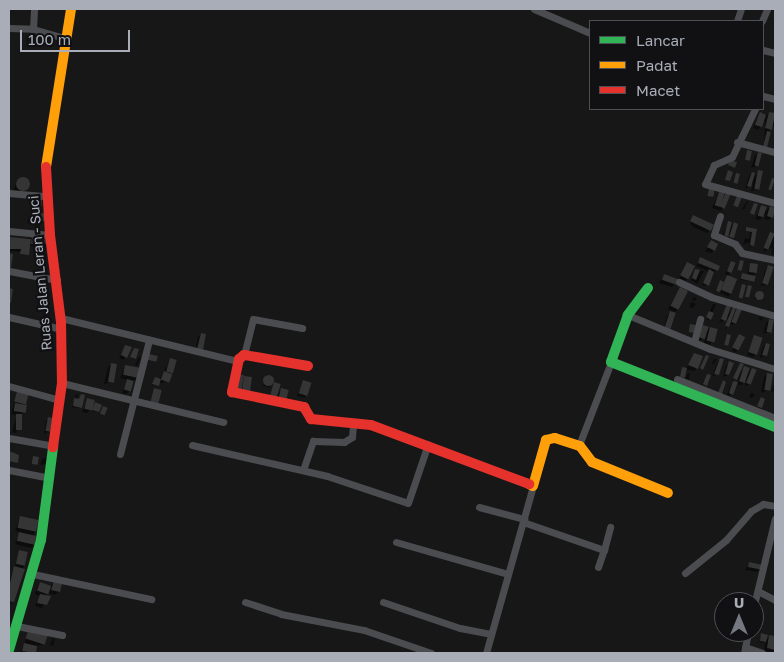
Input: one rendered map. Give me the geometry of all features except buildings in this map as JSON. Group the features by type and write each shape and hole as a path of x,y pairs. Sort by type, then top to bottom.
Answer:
{"street":[{"path":"33,29 34,9"},
{"name":"Ruas Jalan Leran - Suci","path":"9,650 14,623 33,574 50,478 62,383 62,329 46,196 47,152 64,38 71,9"},
{"path":"534,9 589,33"},
{"path":"9,28 33,29 64,38"},
{"path":"754,110 731,158 714,165 706,184 775,203"},
{"path":"738,142 775,152"},
{"path":"9,193 46,196"},
{"path":"720,216 714,235 735,244 743,253 775,260"},
{"path":"9,231 50,235"},
{"path":"9,271 57,280"},
{"path":"680,282 711,296 775,316"},
{"path":"579,446 628,315 648,288"},
{"path":"628,315 694,342 775,370"},
{"path":"9,317 62,329"},
{"path":"61,318 149,340 241,358 308,366"},
{"path":"302,328 253,319 241,358 234,393 304,407 312,420 353,425 371,425 428,444 533,486"},
{"path":"694,342 700,320"},
{"path":"120,454 136,399 149,340"},
{"path":"611,362 755,414 775,418"},
{"path":"677,379 755,414 775,427"},
{"path":"62,383 136,399 222,422"},
{"path":"9,386 60,400"},
{"path":"303,470 313,441 344,442 352,437 353,425"},
{"path":"9,438 54,446"},
{"path":"486,653 546,440 555,438 579,446 592,462 668,493"},
{"path":"192,445 303,470 408,503 428,444"},
{"path":"9,470 50,478"},
{"path":"685,573 726,540 751,511 763,504 775,506"},
{"path":"479,507 523,520 604,550"},
{"path":"775,518 758,591 775,600"},
{"path":"598,567 610,527"},
{"path":"396,542 508,574"},
{"path":"33,574 151,599"},
{"path":"245,602 281,614 364,630 431,653"},
{"path":"384,602 460,628 490,634"},
{"path":"14,623 62,635"},
{"path":"745,650 762,653"}],"traffic: fast":[{"path":"648,288 628,315 611,362 775,427"},
{"path":"9,650 41,540 53,447"}],"traffic: slow":[{"path":"46,167 71,9"},
{"path":"529,484 533,486 546,440 555,438 580,446 592,462 668,493"}],"traffic: jam":[{"path":"46,167 50,235 61,322 62,383 53,447"},
{"path":"308,366 244,355 239,359 232,392 304,407 311,419 371,425 529,484"}]}
